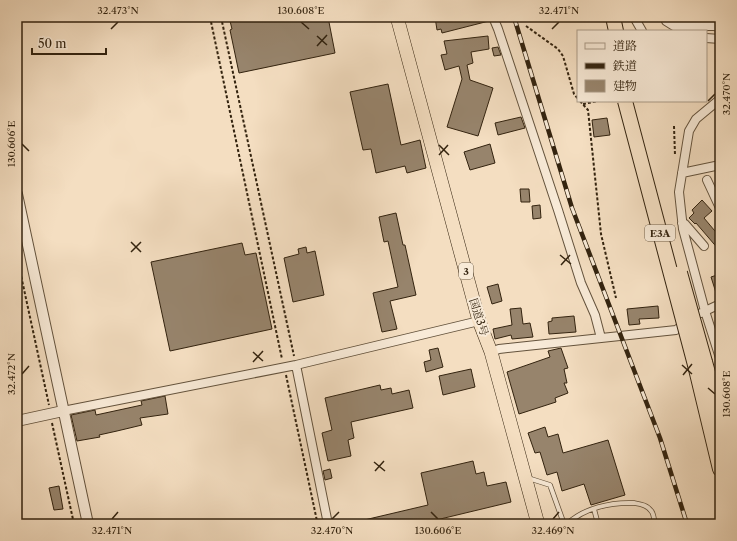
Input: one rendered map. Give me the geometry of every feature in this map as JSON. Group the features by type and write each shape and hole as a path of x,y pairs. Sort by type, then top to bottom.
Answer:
{"highway":[{"name":"国道3号","path":"397,17 479,321 491,352 538,524"},
{"path":"606,17 609,30"},
{"path":"613,17 616,30"},
{"name":"E3A","path":"625,102 700,363 720,415"},
{"name":"E3A","path":"633,102 700,363 720,469"}],"street":[{"path":"493,17 558,210 580,283 596,315 601,338"},
{"path":"634,17 641,30"},
{"path":"664,17 666,21 674,26 720,27"},
{"path":"707,38 720,39"},
{"path":"720,99 696,120 689,131 682,173 675,193 705,311 720,358"},
{"path":"682,173 720,165"},
{"path":"707,180 720,208"},
{"path":"17,194 88,524"},
{"path":"682,223 685,224 704,246"},
{"path":"491,352 500,349 676,330 705,311 720,304"},
{"path":"17,421 284,368 479,321"},
{"path":"296,365 328,524"}],"lane":[{"path":"525,477 550,485 564,524"},
{"path":"567,524 577,516 614,503 642,503 652,511 655,524"},
{"path":"594,509 598,524"}],"path":[{"path":"210,17 318,524"},
{"path":"221,17 296,365"},
{"path":"526,26 558,49 563,56 574,94 577,98"},
{"path":"593,102 583,104 588,110 601,234 616,298"},
{"path":"17,258 74,524"}],"building":[{"path":"229,17 328,17 335,53 239,73 230,30 232,29"},
{"path":"435,17 488,17 489,21 442,33 441,29 437,30"},
{"path":"488,36 489,49 471,52 473,63 467,65 470,80 493,88 478,136 447,127 462,79 459,66 445,70 441,55 447,54 444,41"},
{"path":"498,47 501,55 494,56 492,48"},
{"path":"388,84 401,145 420,140 426,168 407,173 405,166 376,173 371,149 363,150 350,92"},
{"path":"521,117 525,128 498,135 495,123"},
{"path":"607,118 610,135 594,137 592,120"},
{"path":"490,144 495,163 470,170 464,152"},
{"path":"520,189 529,189 530,202 521,202"},
{"path":"702,200 712,211 704,218 720,237 720,251 696,223 695,224 689,218 694,213 692,210"},
{"path":"540,205 541,218 533,219 532,206"},
{"path":"396,213 416,295 390,301 397,329 382,332 373,293 398,287 388,241 384,242 379,217"},
{"path":"242,243 245,255 256,253 272,329 170,351 151,262"},
{"path":"306,247 307,253 315,251 324,295 293,302 284,258 299,254 298,249"},
{"path":"720,274 720,299 718,299 711,277"},
{"path":"498,284 502,301 492,304 487,287"},
{"path":"658,306 659,318 639,319 640,324 629,325 627,309"},
{"path":"521,308 523,324 530,323 533,337 512,339 511,335 495,339 493,329 512,325 510,309"},
{"path":"574,316 576,332 549,334 548,322 552,321 552,318"},
{"path":"438,348 443,367 426,372 424,362 431,360 429,350"},
{"path":"561,348 568,368 564,369 567,383 564,383 568,393 555,398 556,402 519,414 507,372 550,357 548,351"},
{"path":"471,369 475,387 443,395 439,376"},
{"path":"380,385 381,390 391,388 392,394 409,390 413,408 351,422 354,438 348,440 351,456 328,461 322,433 332,430 325,398"},
{"path":"165,396 168,414 140,418 142,425 99,435 100,437 77,441 71,415 95,410 96,415 142,405 141,401"},
{"path":"545,427 548,437 558,434 563,453 608,440 625,495 591,505 584,484 562,491 557,472 547,475 540,452 535,453 528,433"},
{"path":"473,461 476,474 484,472 487,486 506,482 511,502 432,521 433,524 361,524 360,521 428,505 421,473"},
{"path":"330,469 332,478 325,480 323,471"},
{"path":"59,486 63,509 54,510 49,488"}],"railway":[{"path":"514,17 572,208 660,438 687,524"}]}
